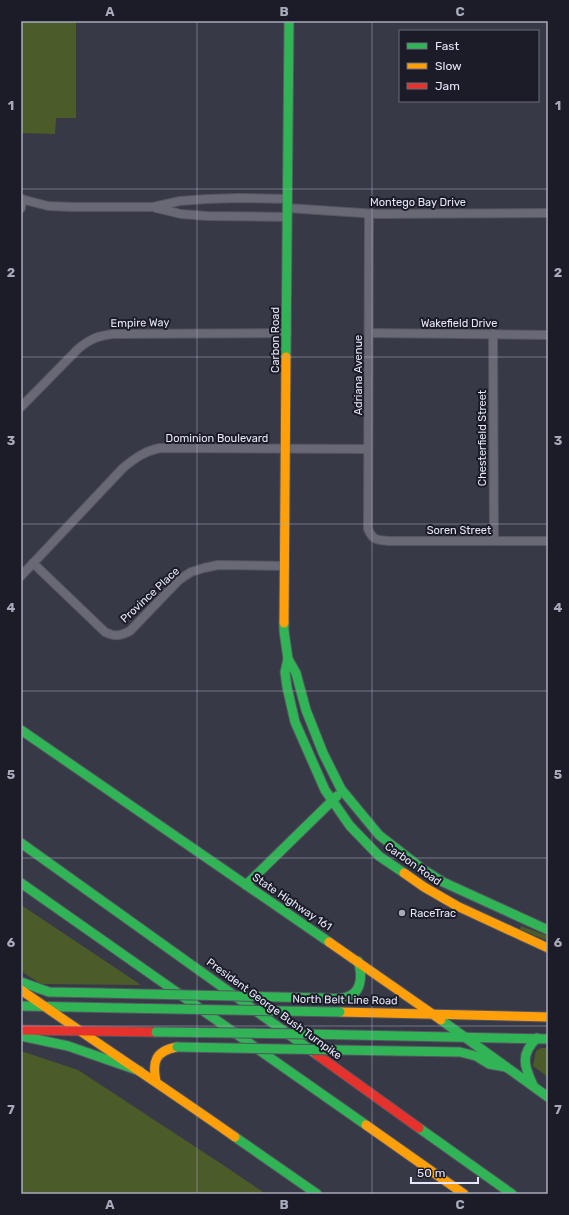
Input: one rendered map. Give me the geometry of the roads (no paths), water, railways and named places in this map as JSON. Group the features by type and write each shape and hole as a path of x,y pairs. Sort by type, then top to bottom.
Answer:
{"main road":[{"name":"Carbon Road","path":"289,21 284,631 288,659 285,672 295,722 325,790 350,826 379,856 424,887 458,906 548,948"},
{"name":"Carbon Road","path":"288,659 296,673 306,710 323,753 342,791 379,835 437,878 464,892 548,930"},
{"name":"State Highway 161","path":"21,730 358,961 465,1036 548,1097"},
{"path":"246,885 342,791"},
{"name":"President George Bush Turnpike","path":"21,843 512,1194"},
{"path":"21,882 464,1194"},
{"path":"458,906 464,892"},
{"path":"21,982 49,992 342,998 354,993 360,985 361,969 358,961"},
{"path":"21,990 317,1194"},
{"name":"North Belt Line Road","path":"21,1006 548,1017"},
{"path":"21,1030 465,1036 548,1039"},
{"path":"21,1036 68,1046 140,1071"},
{"path":"533,1085 525,1066 524,1057 529,1045 536,1038"},
{"path":"156,1082 154,1069 156,1058 167,1049 177,1047 460,1052 476,1056 489,1064 508,1068"}],"street":[{"name":"Montego Bay Drive","path":"21,202 48,206 153,207 180,201 239,198 287,208 369,214 548,213"},
{"name":"Montego Bay Drive","path":"153,207 181,214 207,216 287,208"},
{"name":"Adriana Avenue","path":"369,214 368,529 372,537"},
{"name":"Empire Way","path":"21,407 78,349 87,342 99,336 113,334 287,333"},
{"name":"Wakefield Drive","path":"369,333 548,334"},
{"name":"Chesterfield Street","path":"493,334 494,541"},
{"name":"Dominion Boulevard","path":"21,576 124,468 142,454 160,448 368,449"},
{"name":"Soren Street","path":"372,537 378,540 390,542 548,541"},
{"name":"Province Place","path":"33,563 105,632 112,636 121,635 130,631 179,580 191,572 218,565 285,566"}],"place":[{"name":"RaceTrac","path":"402,913"}]}
